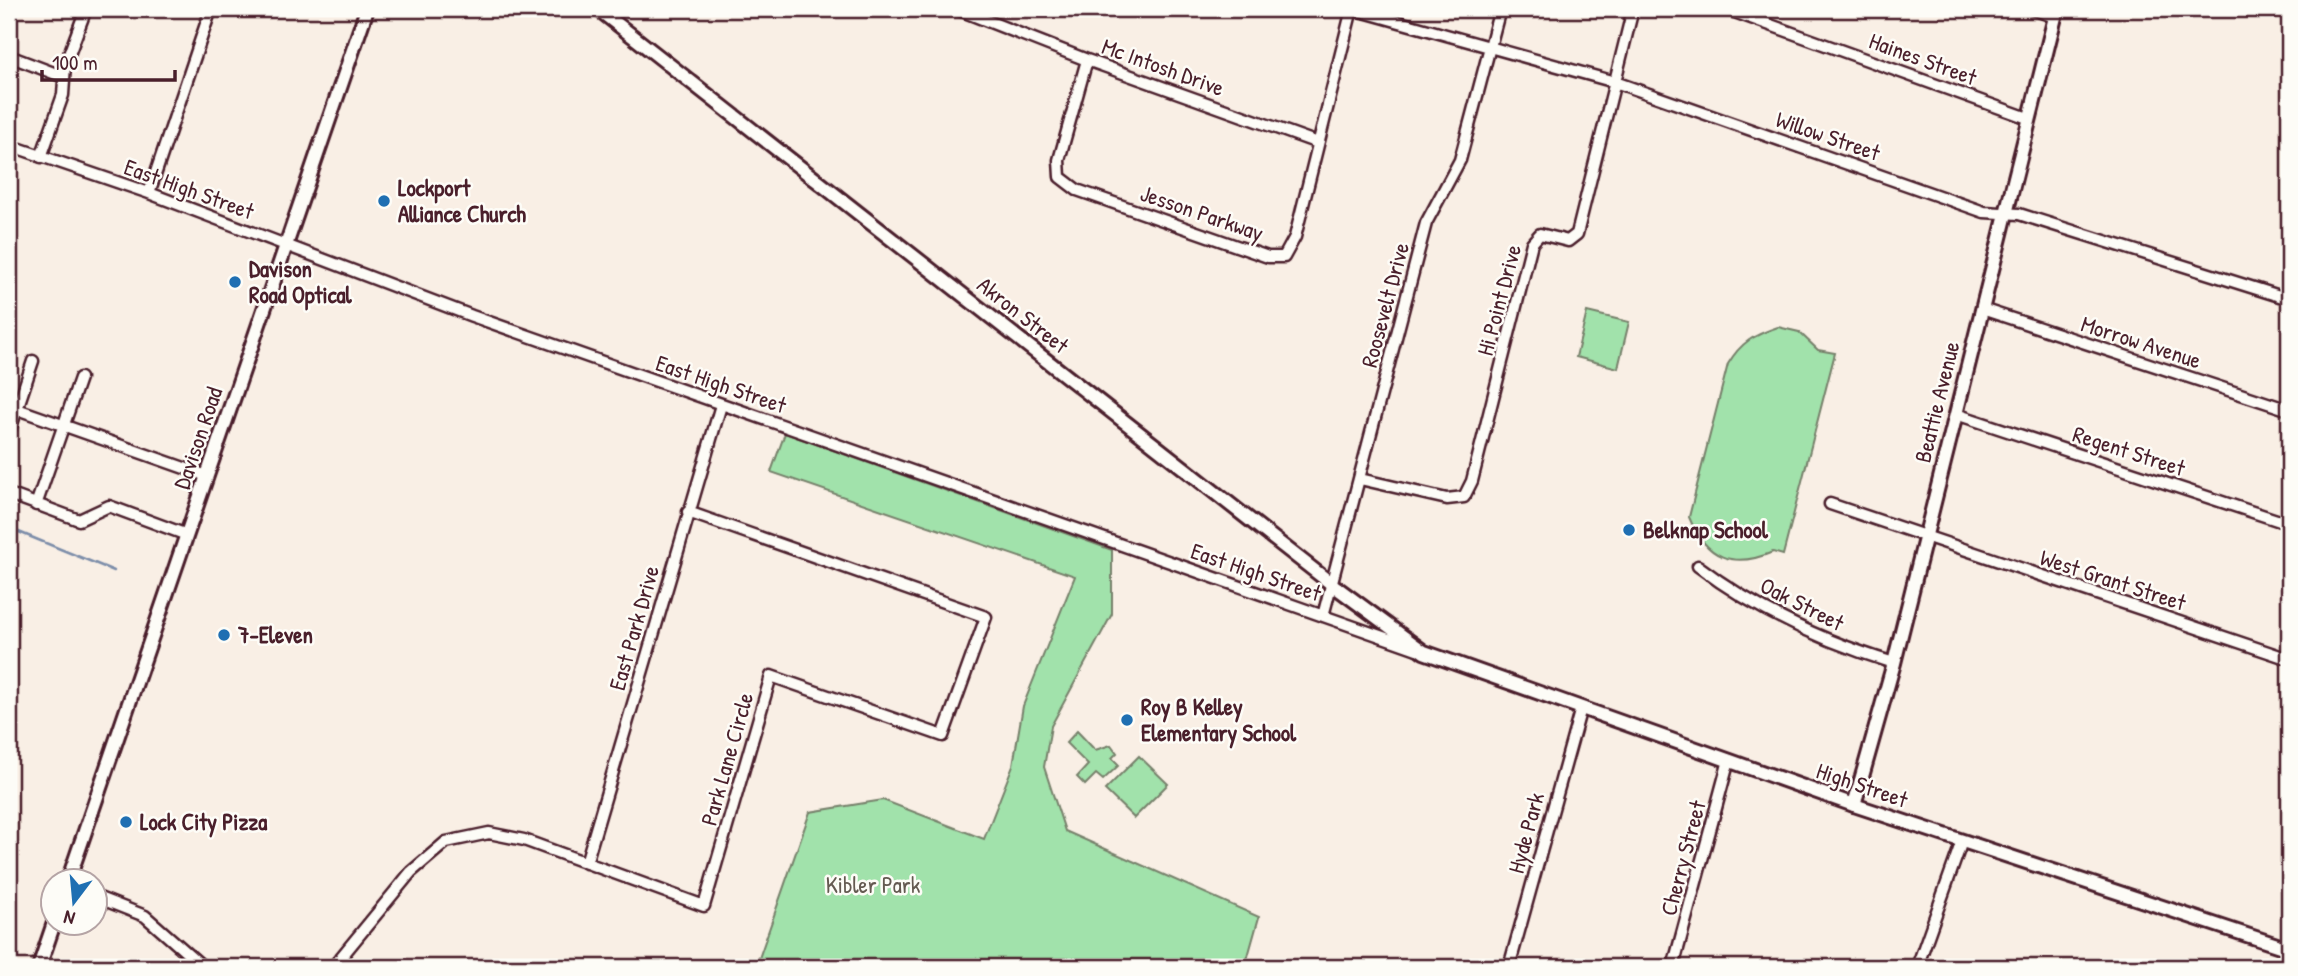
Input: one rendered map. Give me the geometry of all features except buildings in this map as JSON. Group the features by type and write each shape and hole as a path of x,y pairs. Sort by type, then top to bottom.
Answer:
{"main road":[{"name":"Davison Road","path":"73,867 367,9"},
{"name":"Akron Street","path":"598,9 1333,585 1424,652"},
{"name":"Beattie Avenue","path":"1854,805 1895,663 2056,13"},
{"name":"High Street","path":"1424,652 1854,805 2289,949"},
{"path":"39,967 49,937"}],"street":[{"path":"41,157 63,95 65,65 86,9"},
{"path":"149,193 211,9"},
{"name":"Mc Intosh Drive","path":"957,9 1087,61 1318,143"},
{"name":"Jesson Parkway","path":"1087,61 1059,160 1060,177 1077,190 1268,257 1284,257 1295,237 1352,9"},
{"name":"Willow Street","path":"1352,9 1615,82 1984,212 2019,214 2289,299"},
{"name":"Roosevelt Drive","path":"1322,616 1333,585 1426,223 1460,160 1500,9"},
{"name":"Hi Point Drive","path":"1360,479 1447,499 1464,497 1472,481 1531,243 1540,234 1568,241 1577,233 1633,9"},
{"name":"Haines Street","path":"1726,9 2028,118"},
{"path":"2032,9 2056,13"},
{"path":"9,56 64,77"},
{"name":"East High Street","path":"9,145 149,193 471,316 1424,652"},
{"name":"Morrow Avenue","path":"1982,309 2289,411"},
{"path":"9,433 33,361"},
{"path":"36,505 79,379"},
{"name":"East Park Drive","path":"586,863 721,405"},
{"path":"17,409 206,476"},
{"name":"Regent Street","path":"1956,414 2289,524"},
{"path":"9,494 79,520 108,506 187,535"},
{"name":"West Grant Street","path":"1830,504 2289,659"},
{"name":"Park Lane Circle","path":"333,967 411,872 446,842 489,833 524,840 704,906 771,676 943,736 986,617 688,512"},
{"name":"Oak Street","path":"1698,566 1736,592 1794,624 1850,649 1895,663"},
{"name":"Hyde Park","path":"1509,967 1581,708"},
{"name":"Cherry Street","path":"1674,967 1729,760"},
{"path":"1917,967 1962,841"},
{"path":"108,901 145,916 203,967"}],"green space":[{"path":"1587,312 1629,322 1618,368 1576,357"},
{"path":"1778,327 1799,332 1818,350 1835,353 1783,555 1773,552 1745,560 1722,557 1704,543 1689,517 1728,364 1749,340"},
{"name":"Kibler Park","path":"785,433 1112,550 1112,614 1051,726 1044,767 1065,831 1259,917 1245,967 756,967 810,812 883,800 984,839 1013,765 1023,706 1075,576 771,472"},
{"path":"1077,731 1095,750 1111,745 1117,753 1112,758 1119,765 1103,780 1096,774 1085,785 1077,777 1088,765 1066,743"},
{"path":"1139,756 1168,784 1134,818 1105,790"}],"waterway":[{"path":"9,528 114,571"}],"place":[{"name":"Lockport Alliance Church","path":"384,201"},
{"name":"Davison Road Optical","path":"235,282"},
{"name":"Belknap School","path":"1629,530"},
{"name":"7-Eleven","path":"224,635"},
{"name":"Roy B Kelley Elementary School","path":"1127,720"},
{"name":"Lock City Pizza","path":"126,822"}]}
